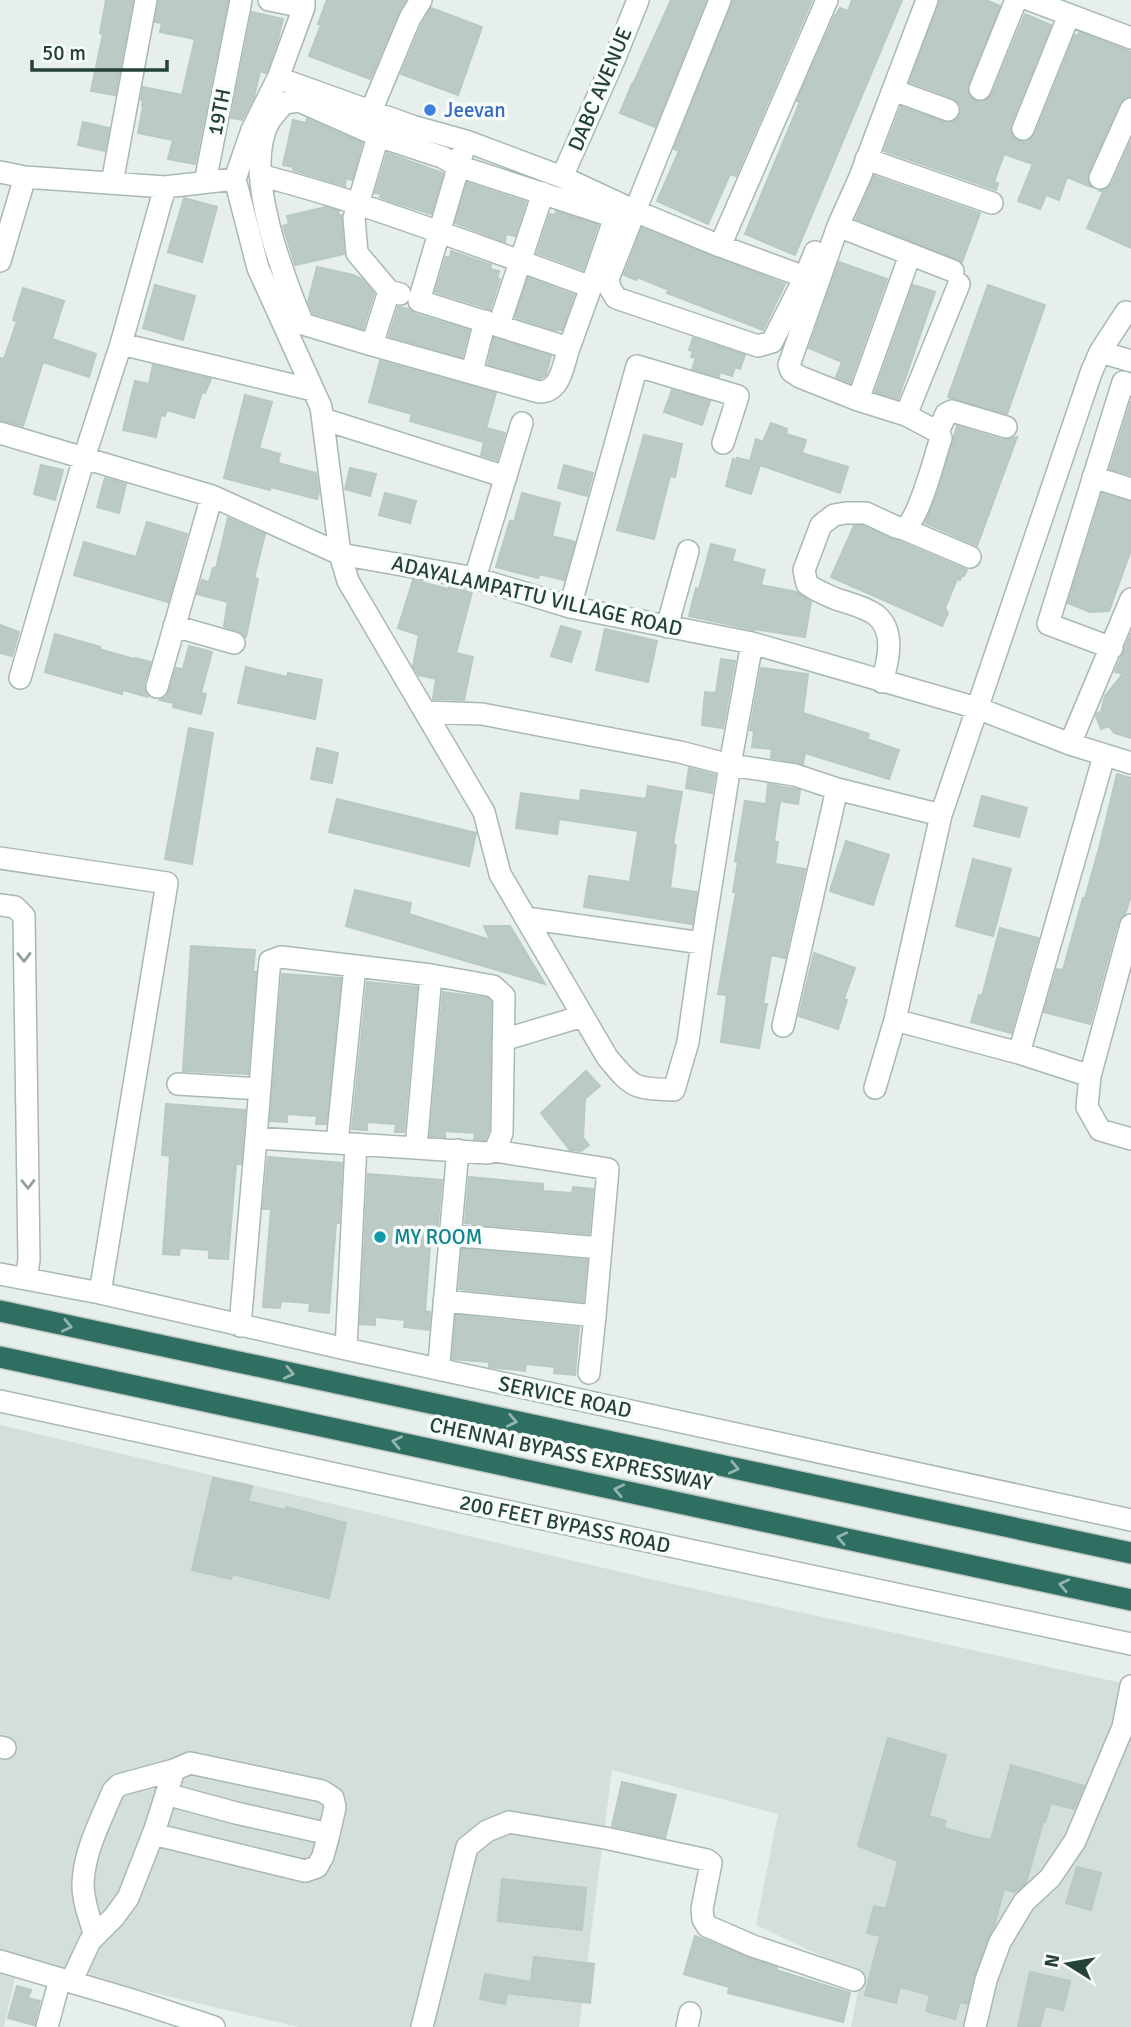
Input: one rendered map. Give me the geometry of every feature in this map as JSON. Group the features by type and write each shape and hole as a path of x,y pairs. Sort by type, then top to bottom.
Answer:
{"highway":[{"name":"CHENNAI BYPASS EXPRESSWAY","path":"0,1311 1131,1553"},
{"name":"CHENNAI BYPASS EXPRESSWAY","path":"0,1357 1131,1600"}],"street":[{"path":"112,183 146,0"},
{"name":"19TH","path":"205,182 241,0"},
{"path":"270,0 304,3 278,78 253,130 234,180 258,268 321,407 340,554 348,581 484,812 500,874 607,1057 625,1079 641,1089 674,1090 688,1042 730,765 752,643"},
{"path":"371,111 410,18 421,0"},
{"name":"DABC AVENUE","path":"562,177 638,0"},
{"path":"720,0 608,279 616,298 758,346 772,342 805,277 917,0"},
{"path":"720,246 827,0"},
{"path":"904,529 910,525 920,502 941,438 937,432 906,415 800,377 791,371 789,365 838,226 927,0"},
{"path":"980,89 1016,0"},
{"path":"1030,0 1131,37"},
{"path":"1023,129 1069,15"},
{"path":"278,78 466,141 562,177 720,246 805,277"},
{"path":"893,89 948,110"},
{"path":"299,101 378,136 442,157 458,166 615,217 554,389 539,392 303,324 283,274 268,220 260,175 262,148 269,121 284,103 299,101"},
{"path":"1100,178 1131,109"},
{"path":"378,136 354,218 357,253 389,291 569,348"},
{"path":"419,301 466,141"},
{"path":"866,159 992,203"},
{"path":"0,172 25,177 165,187 234,180"},
{"path":"260,175 358,203 591,287"},
{"path":"0,261 25,177"},
{"path":"20,678 121,344 165,187"},
{"path":"471,372 520,261 543,193"},
{"path":"838,226 956,277 906,415"},
{"path":"858,400 906,266"},
{"path":"372,345 389,291"},
{"path":"875,1088 895,1020 941,815 1091,373 1100,352 1126,312"},
{"path":"121,344 313,390"},
{"path":"1100,352 1131,361"},
{"path":"570,607 638,366 738,396 723,443"},
{"path":"1112,648 1048,624 1123,382 1131,385"},
{"path":"937,432 946,414 952,411 1006,427"},
{"path":"323,419 506,477"},
{"path":"475,578 522,423"},
{"name":"ADAYALAMPATTU VILLAGE ROAD","path":"0,433 212,496 340,554 475,578 570,607 752,643 977,708 1070,744 1131,763"},
{"path":"1093,477 1131,489"},
{"path":"157,687 212,496"},
{"path":"882,682 889,658 884,625 877,616 866,610 815,591 807,584 804,570 821,525 834,515 866,513 970,557"},
{"path":"667,627 688,551"},
{"path":"1070,744 1131,599"},
{"path":"174,626 234,643"},
{"path":"425,712 482,714 680,752 730,765 795,775 837,789 941,815"},
{"path":"1018,1053 1104,756"},
{"path":"783,1026 837,789"},
{"path":"0,858 167,883 100,1293"},
{"path":"0,905 15,907 24,916 27,1270"},
{"path":"526,918 702,943"},
{"path":"1131,925 1090,1076 1087,1107 1100,1130 1131,1139"},
{"path":"240,1326 270,961 281,957 431,975 493,986 499,991 504,996 502,1133 495,1151"},
{"path":"346,1349 347,1143 355,966"},
{"path":"416,1148 431,975"},
{"path":"503,1040 583,1016"},
{"path":"895,1020 1018,1053 1090,1076"},
{"path":"178,1084 260,1089"},
{"path":"256,1138 487,1153 495,1151 608,1169 589,1373"},
{"path":"439,1362 458,1150"},
{"path":"450,1235 601,1248"},
{"name":"SERVICE ROAD","path":"0,1274 27,1270 100,1293 240,1326 1131,1520"},
{"path":"444,1301 595,1317"},
{"name":"200 FEET BYPASS ROAD","path":"0,1401 459,1502 1131,1644"},
{"path":"975,2027 986,1980 1000,1942 1024,1902 1050,1878 1075,1841 1123,1727 1131,1686"},
{"path":"95,1936 84,1898 86,1863 113,1790 119,1785 190,1763 328,1794 333,1798 335,1807 323,1856 317,1867 305,1871 153,1833"},
{"path":"47,2027 65,1980 90,1941 128,1898 174,1770"},
{"path":"166,1794 329,1834"},
{"path":"422,2027 467,1847 487,1831 509,1822 605,1838 707,1860 710,1863 702,1915 707,1926 753,1946 854,1980"},
{"path":"0,1961 214,2027"}],"shaded area":[{"path":"0,1425 650,1579 1131,1685 1131,2027 851,2027 861,1975 756,1925 778,1814 612,1770 579,2027 298,2027 19,1961 4,2027 0,2027"}],"building":[{"path":"106,0 133,0 115,95 91,91 103,34 100,33"},
{"path":"159,0 228,0 195,164 168,159 173,140 138,133 143,107 143,87 182,95 195,39 160,32 162,23 155,22"},
{"path":"327,0 406,0 370,79 309,56"},
{"path":"671,0 706,0 655,127 620,113"},
{"path":"733,0 812,0 736,176 730,174 708,224 657,201 679,151 674,149"},
{"path":"852,0 902,0 795,255 745,234 800,102 797,101 835,15 840,8 848,11"},
{"path":"940,0 986,0 1000,6 968,85 969,96 976,101 987,100 992,94 1025,14 1051,25 1011,124 1012,136 1019,141 1030,140 1035,134 1075,35 1078,36 1079,32 1131,52 1131,96 1124,98 1119,104 1088,173 1087,180 1091,187 1067,177 1059,200 1046,195 1040,209 1018,201 1033,164 1004,154 994,182 998,183 996,190 884,151 901,107 944,122 956,120 960,115 961,107 953,98 910,82"},
{"path":"431,8 482,27 458,95 401,74"},
{"path":"252,12 283,19 266,73 260,71 254,97 242,120 231,118"},
{"path":"307,119 362,143 352,180 346,178 345,186 283,165 293,120 306,123"},
{"path":"83,122 109,128 105,151 78,145"},
{"path":"1131,141 1131,248 1087,228 1103,192 1100,191 1112,184"},
{"path":"387,153 443,173 431,214 387,200 380,197 381,194 375,193"},
{"path":"874,176 980,213 962,262 856,219"},
{"path":"467,183 526,202 515,236 506,234 505,242 455,223"},
{"path":"184,198 217,207 202,262 168,252"},
{"path":"326,207 339,211 338,215 341,215 344,254 295,265 283,226 289,224 287,216"},
{"path":"556,211 598,225 583,270 537,253 550,214 555,215"},
{"path":"642,228 785,284 763,330 667,293 669,290 637,277 636,280 624,275"},
{"path":"451,251 491,265 490,269 499,271 497,278 500,279 490,309 435,292 446,257 450,258"},
{"path":"839,262 887,279 850,383 836,377 842,362 809,348"},
{"path":"317,267 362,279 374,294 363,329 313,313 308,302"},
{"path":"528,278 574,295 562,330 515,317"},
{"path":"155,285 195,296 183,340 143,328"},
{"path":"913,285 935,292 898,399 875,392"},
{"path":"988,285 1045,305 1007,414 948,397"},
{"path":"23,288 64,301 52,339 96,354 89,377 43,362 23,426 0,420 0,358 4,359 17,321 13,320"},
{"path":"398,307 469,330 462,357 389,336"},
{"path":"494,338 551,356 546,375 540,379 488,364"},
{"path":"693,338 745,355 740,369 735,367 732,376 720,372 719,377 692,369 696,358 691,357 693,351 689,350"},
{"path":"380,361 496,393 486,428 505,433 497,460 481,455 484,442 410,421 412,414 369,402"},
{"path":"153,365 211,379 205,393 202,392 194,418 167,410 165,416 161,415 156,437 123,430 135,381 149,384"},
{"path":"672,390 710,401 702,425 664,412"},
{"path":"245,395 272,402 259,448 280,454 278,463 316,473 319,493 317,499 224,478"},
{"path":"1131,401 1131,475 1110,469"},
{"path":"771,423 787,429 786,434 806,440 802,453 848,467 840,493 760,465 751,494 726,486 733,459 750,461 756,439 763,442"},
{"path":"957,426 1002,440 1017,437 977,546 925,523 938,491"},
{"path":"644,435 682,444 675,477 670,476 654,539 617,530"},
{"path":"41,465 63,470 55,500 34,494"},
{"path":"564,465 593,473 587,496 558,488"},
{"path":"350,468 376,474 370,496 345,489"},
{"path":"105,478 126,484 119,513 97,507"},
{"path":"385,493 416,501 410,523 379,515"},
{"path":"522,493 560,503 552,536 575,542 564,580 539,574 538,578 496,567"},
{"path":"1102,494 1131,502 1131,550 1109,611 1090,612 1068,603"},
{"path":"228,518 265,534 254,578 258,579 246,637 224,626 228,602 197,594 202,580 209,582 213,568 216,568"},
{"path":"147,522 187,534 168,602 74,575 84,542 136,557"},
{"path":"854,526 863,526 967,570 960,580 957,579 945,608 948,613 942,626 831,577"},
{"path":"711,544 735,550 732,561 765,570 761,585 797,592 811,602 805,637 754,630 689,616"},
{"path":"413,580 472,592 456,653 473,657 464,700 433,699 436,679 419,675 413,666 419,635 398,628"},
{"path":"0,625 19,632 12,656 0,653"},
{"path":"561,626 581,632 571,662 551,656"},
{"path":"605,629 657,641 648,682 596,670"},
{"path":"1131,633 1131,738 1114,733 1109,726 1101,729 1096,716 1101,712 1105,696 1123,674 1115,672"},
{"path":"55,634 151,662 144,684 148,697 123,690 122,694 45,672"},
{"path":"189,646 212,652 201,693 206,694 201,714 173,707 174,703 160,700 166,697 169,691 176,668 183,669"},
{"path":"721,659 735,661 723,728 702,725 705,692 716,693"},
{"path":"246,667 287,677 288,673 322,680 315,719 238,703"},
{"path":"761,668 808,674 803,713 869,734 867,739 899,750 889,779 805,753 803,764 771,758 772,749 752,747 754,731 750,730"},
{"path":"189,728 213,733 192,864 165,859"},
{"path":"317,748 338,753 332,783 311,779"},
{"path":"689,768 715,775 712,793 686,788"},
{"path":"1117,774 1131,778 1131,896 1125,914 1118,922 1090,1024 1044,1012 1057,969 1063,970 1100,845"},
{"path":"768,784 800,790 798,804 780,801 774,842 778,842 775,864 805,869 785,958 771,955 763,1004 767,1004 759,1048 721,1042 727,995 718,994 736,892 733,892 738,862 735,861 745,801 766,804"},
{"path":"648,786 682,792 673,844 676,845 670,888 697,892 692,924 584,907 589,876 630,882 638,831 559,819 557,834 516,828 521,793 580,801 581,790 646,799"},
{"path":"982,796 1027,808 1019,837 974,826"},
{"path":"337,799 476,833 469,866 329,832"},
{"path":"846,841 889,855 873,905 830,891"},
{"path":"973,859 1011,869 993,936 956,926"},
{"path":"355,890 411,903 409,914 490,940 484,926 510,926 545,984 346,926"},
{"path":"1000,928 1038,938 1011,1033 971,1022 979,995 982,996"},
{"path":"191,946 255,950 253,972 256,972 248,1074 183,1071"},
{"path":"814,953 855,968 844,999 847,1000 838,1029 799,1016"},
{"path":"282,974 341,978 326,1124 316,1124 317,1116 287,1114 287,1122 270,1121"},
{"path":"367,982 417,987 404,1132 395,1132 396,1124 367,1122 367,1130 352,1129"},
{"path":"443,992 487,998 491,1002 489,1130 485,1140 474,1139 475,1133 445,1131 445,1137 430,1136"},
{"path":"586,1071 600,1086 585,1099 583,1138 589,1145 581,1151 570,1150 541,1113"},
{"path":"166,1104 245,1110 241,1164 236,1164 228,1259 209,1258 209,1250 180,1248 179,1255 163,1254 170,1156 162,1155"},
{"path":"268,1157 342,1163 339,1223 336,1223 329,1313 309,1311 310,1303 281,1301 280,1308 263,1307 271,1209 263,1209"},
{"path":"368,1174 442,1180 437,1234 431,1233 425,1311 430,1312 429,1330 404,1327 405,1320 375,1317 375,1325 360,1324"},
{"path":"469,1177 543,1184 543,1191 572,1193 573,1187 593,1189 589,1234 465,1223"},
{"path":"462,1249 587,1260 583,1302 459,1289"},
{"path":"456,1315 579,1328 575,1375 554,1373 555,1367 526,1364 525,1371 489,1367 489,1362 452,1359"},
{"path":"213,1478 252,1486 248,1501 285,1510 286,1507 346,1523 329,1598 232,1574 231,1579 192,1570"},
{"path":"888,1738 946,1755 929,1816 946,1821 944,1828 980,1838 991,1840 1011,1765 1084,1786 1074,1809 1051,1803 1026,1883 1015,1892 1004,1889 967,2004 960,2002 955,2019 926,2011 930,1995 900,1987 896,2003 865,1995 880,1936 867,1933 874,1906 886,1909 898,1861 858,1846"},
{"path":"622,1782 676,1795 665,1838 612,1826"},
{"path":"1077,1867 1101,1873 1091,1910 1066,1903"},
{"path":"502,1879 586,1888 582,1930 498,1921"},
{"path":"695,1936 777,1968 776,1970 850,1993 843,2022 728,1993 729,1987 684,1974"},
{"path":"534,1957 594,1964 590,2003 507,1993 505,2004 480,1999 485,1974 531,1982"},
{"path":"1030,1972 1070,1981 1063,2010 1045,2006 1040,2027 1018,2027"},
{"path":"17,1986 31,1990 28,1998 40,2001 34,2025 8,2018"}],"place":[{"name":"Jeevan","path":"430,110"},
{"name":"MY ROOM","path":"380,1237"}]}
